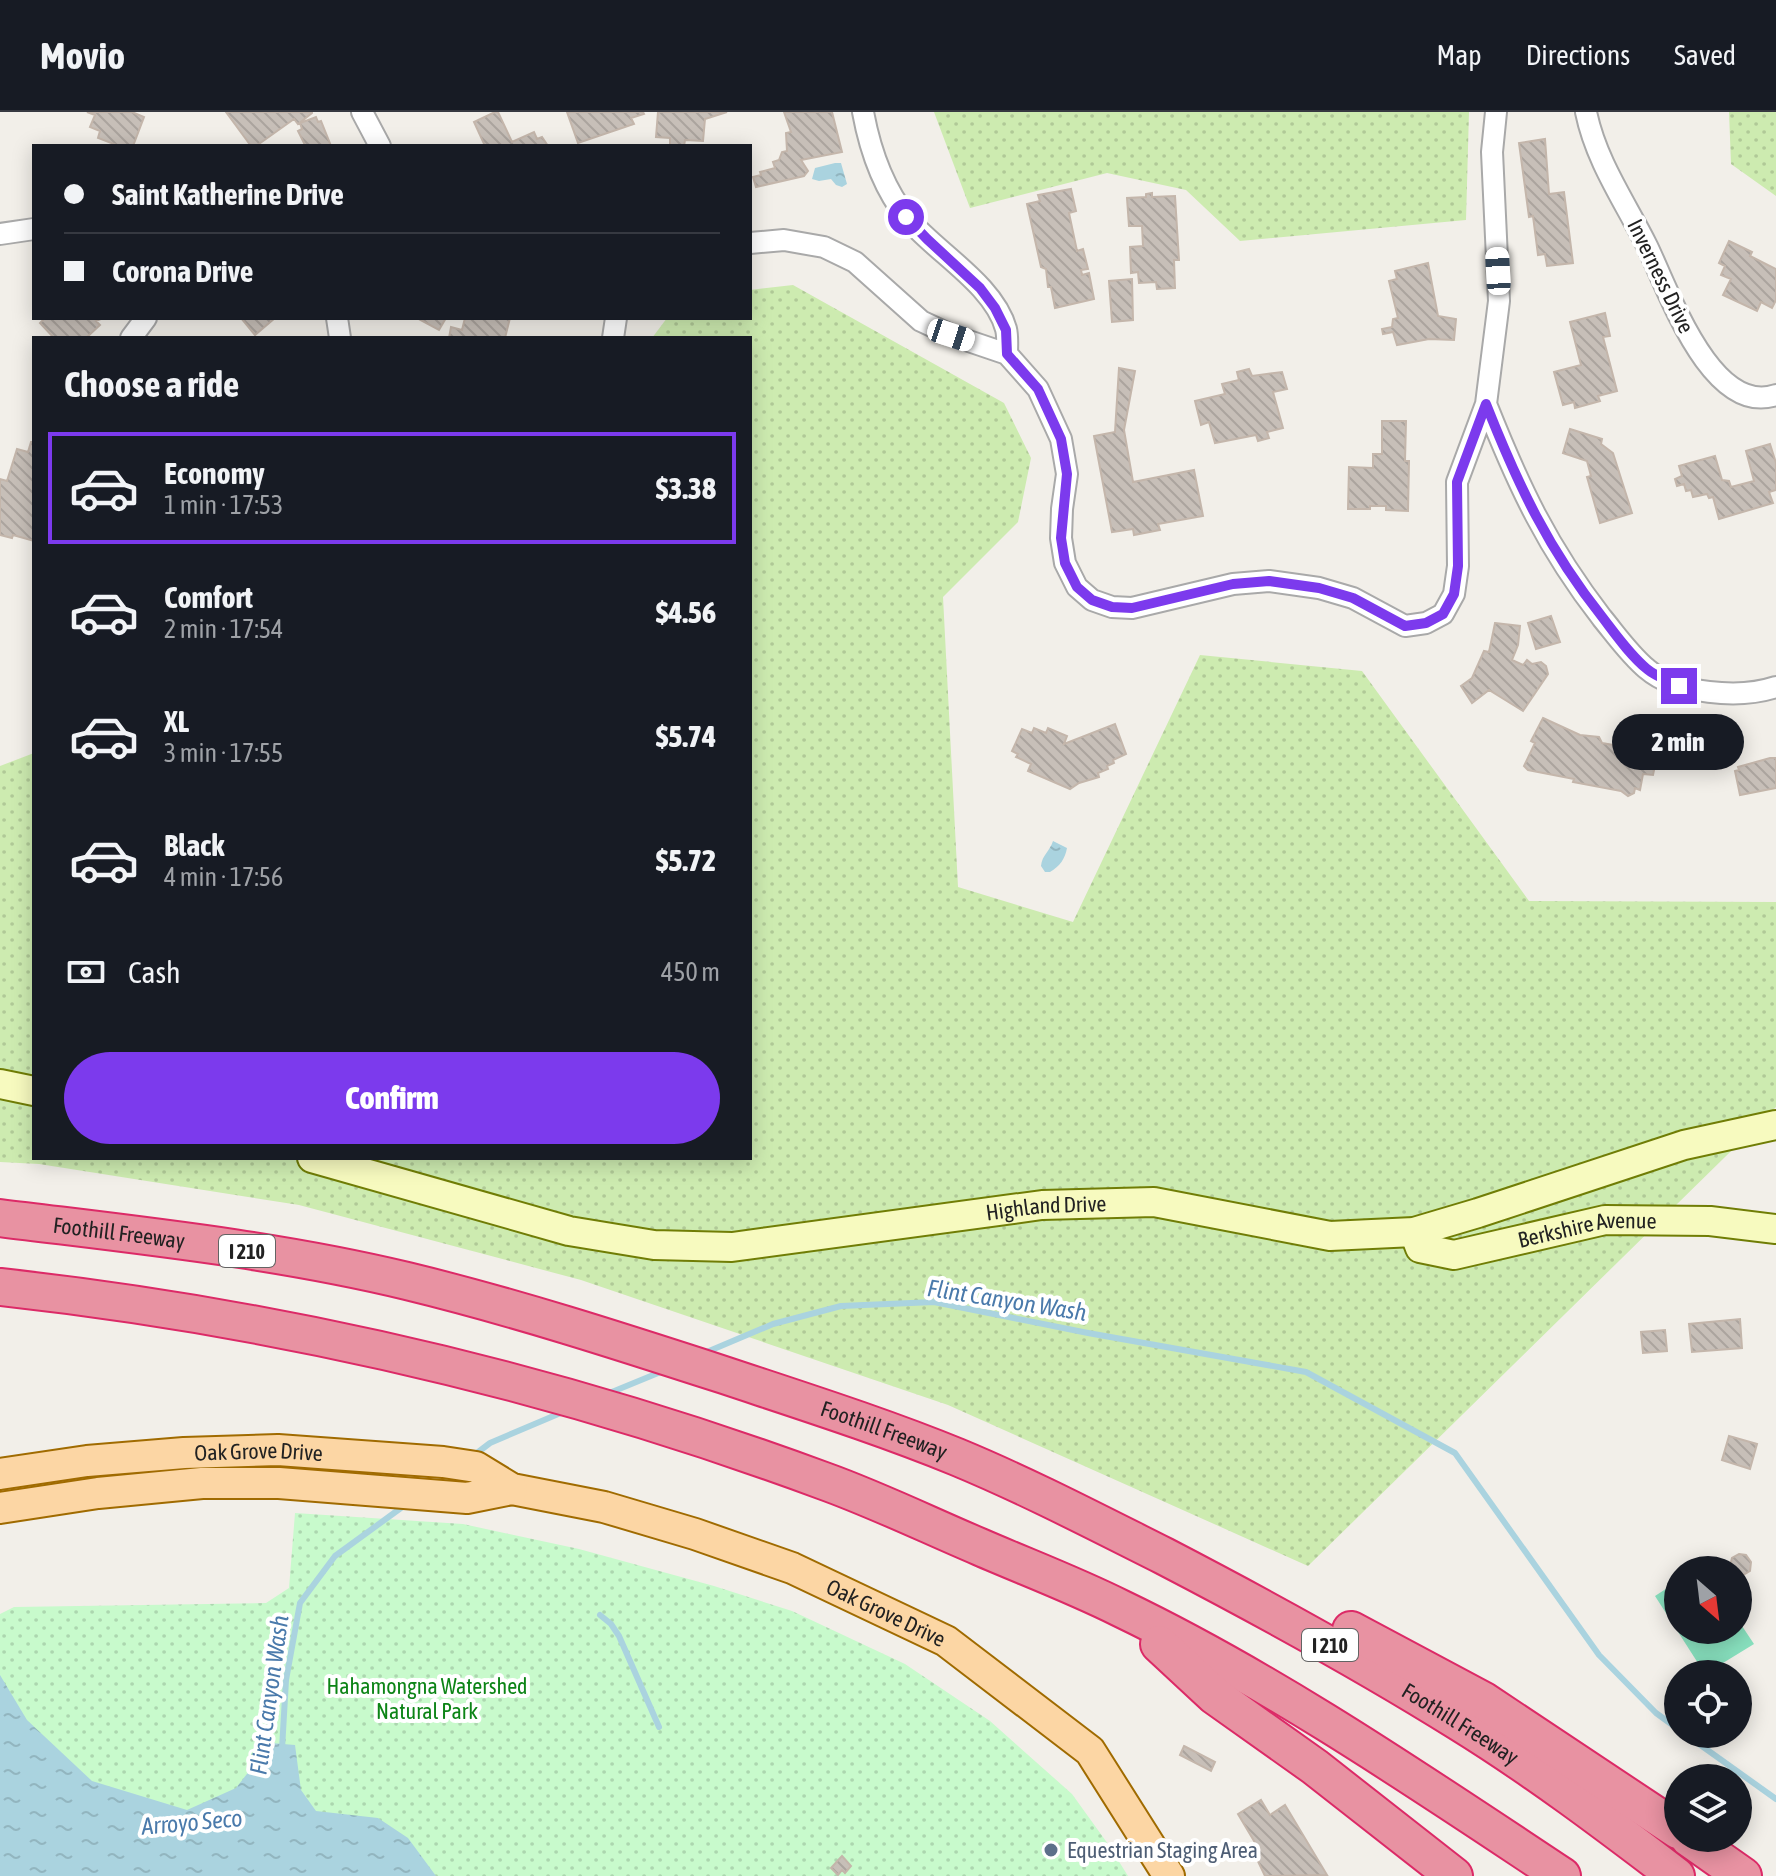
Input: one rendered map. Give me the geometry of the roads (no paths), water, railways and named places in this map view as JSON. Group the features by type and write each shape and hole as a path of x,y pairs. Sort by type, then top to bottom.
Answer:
{"highway":[{"name":"Foothill Freeway","path":"0,1218 308,1260 406,1281 491,1303 756,1386 957,1457 1120,1534 1359,1661 1463,1724 1568,1795 1676,1876"},
{"path":"0,1287 178,1310 391,1351 643,1420 826,1481 1120,1608 1273,1690 1562,1876"},
{"path":"957,1457 1135,1530 1327,1617 1484,1701 1664,1821"},
{"path":"1120,1608 1215,1696 1327,1775 1454,1876"},
{"path":"1709,1852 1743,1876"}],"main road":[{"path":"0,1452 6,1454 150,1438 184,1453"},
{"name":"Oak Grove Drive","path":"0,1474 87,1461 184,1453 278,1450 454,1463 476,1467 512,1489 604,1507 695,1534 792,1568 946,1641 1090,1751 1169,1876"},
{"name":"Oak Grove Drive","path":"0,1508 98,1493 202,1483 279,1483 467,1498 512,1489"}],"street":[{"path":"362,112 379,144"},
{"path":"863,112 876,164 890,192 906,217 980,288 995,308 1006,330 1007,354"},
{"path":"752,243 784,240 824,247 855,262 921,321 1007,354 1038,389 1061,439 1067,474 1061,538 1065,563 1077,587 1092,600 1112,607 1132,608 1233,584 1269,581 1319,588 1353,598 1405,626 1426,623 1443,614 1454,594 1458,566 1457,482 1486,404 1499,301 1492,152 1496,112"},
{"name":"Inverness Drive","path":"1586,112 1604,165 1648,248 1666,294 1687,333 1711,368 1734,389 1753,399 1776,395"},
{"path":"0,234 32,229"},
{"path":"1486,404 1517,482 1541,529 1571,578 1648,671 1679,686 1723,694 1776,687"},
{"path":"0,1084 32,1091"},
{"name":"Highland Drive","path":"319,1160 569,1231 654,1245 732,1247 1042,1205 1154,1202 1330,1236 1414,1232 1684,1145 1776,1125"},
{"name":"Berkshire Avenue","path":"1414,1232 1420,1248 1454,1255 1605,1220 1710,1221 1776,1229"}],"water":[{"path":"841,163 847,184 842,187 831,179 812,179 815,168"},
{"path":"1053,841 1067,848 1066,852 1057,867 1045,872 1042,862"},
{"name":"Arroyo Seco","path":"0,1675 27,1720 92,1781 187,1810 236,1788 271,1743 295,1745 301,1790 316,1811 378,1818 408,1838 436,1876 0,1876"}],"waterway":[{"name":"Flint Canyon Wash","path":"702,1354 773,1324 841,1306 934,1302 1306,1372 1455,1453 1599,1655 1664,1719"},
{"name":"Flint Canyon Wash","path":"607,1394 663,1371"},
{"name":"Flint Canyon Wash","path":"473,1456 490,1443 563,1412"},
{"name":"Flint Canyon Wash","path":"282,1749 286,1680 300,1603 335,1556 405,1505"},
{"path":"600,1615 619,1636 659,1727"},
{"name":"Flint Canyon Wash","path":"1705,1748 1776,1799"}],"place":[{"name":"Equestrian Staging Area","path":"1051,1850"}],"park label":[{"name":"Hahamongna Watershed Natural Park","path":"427,1698"}]}
